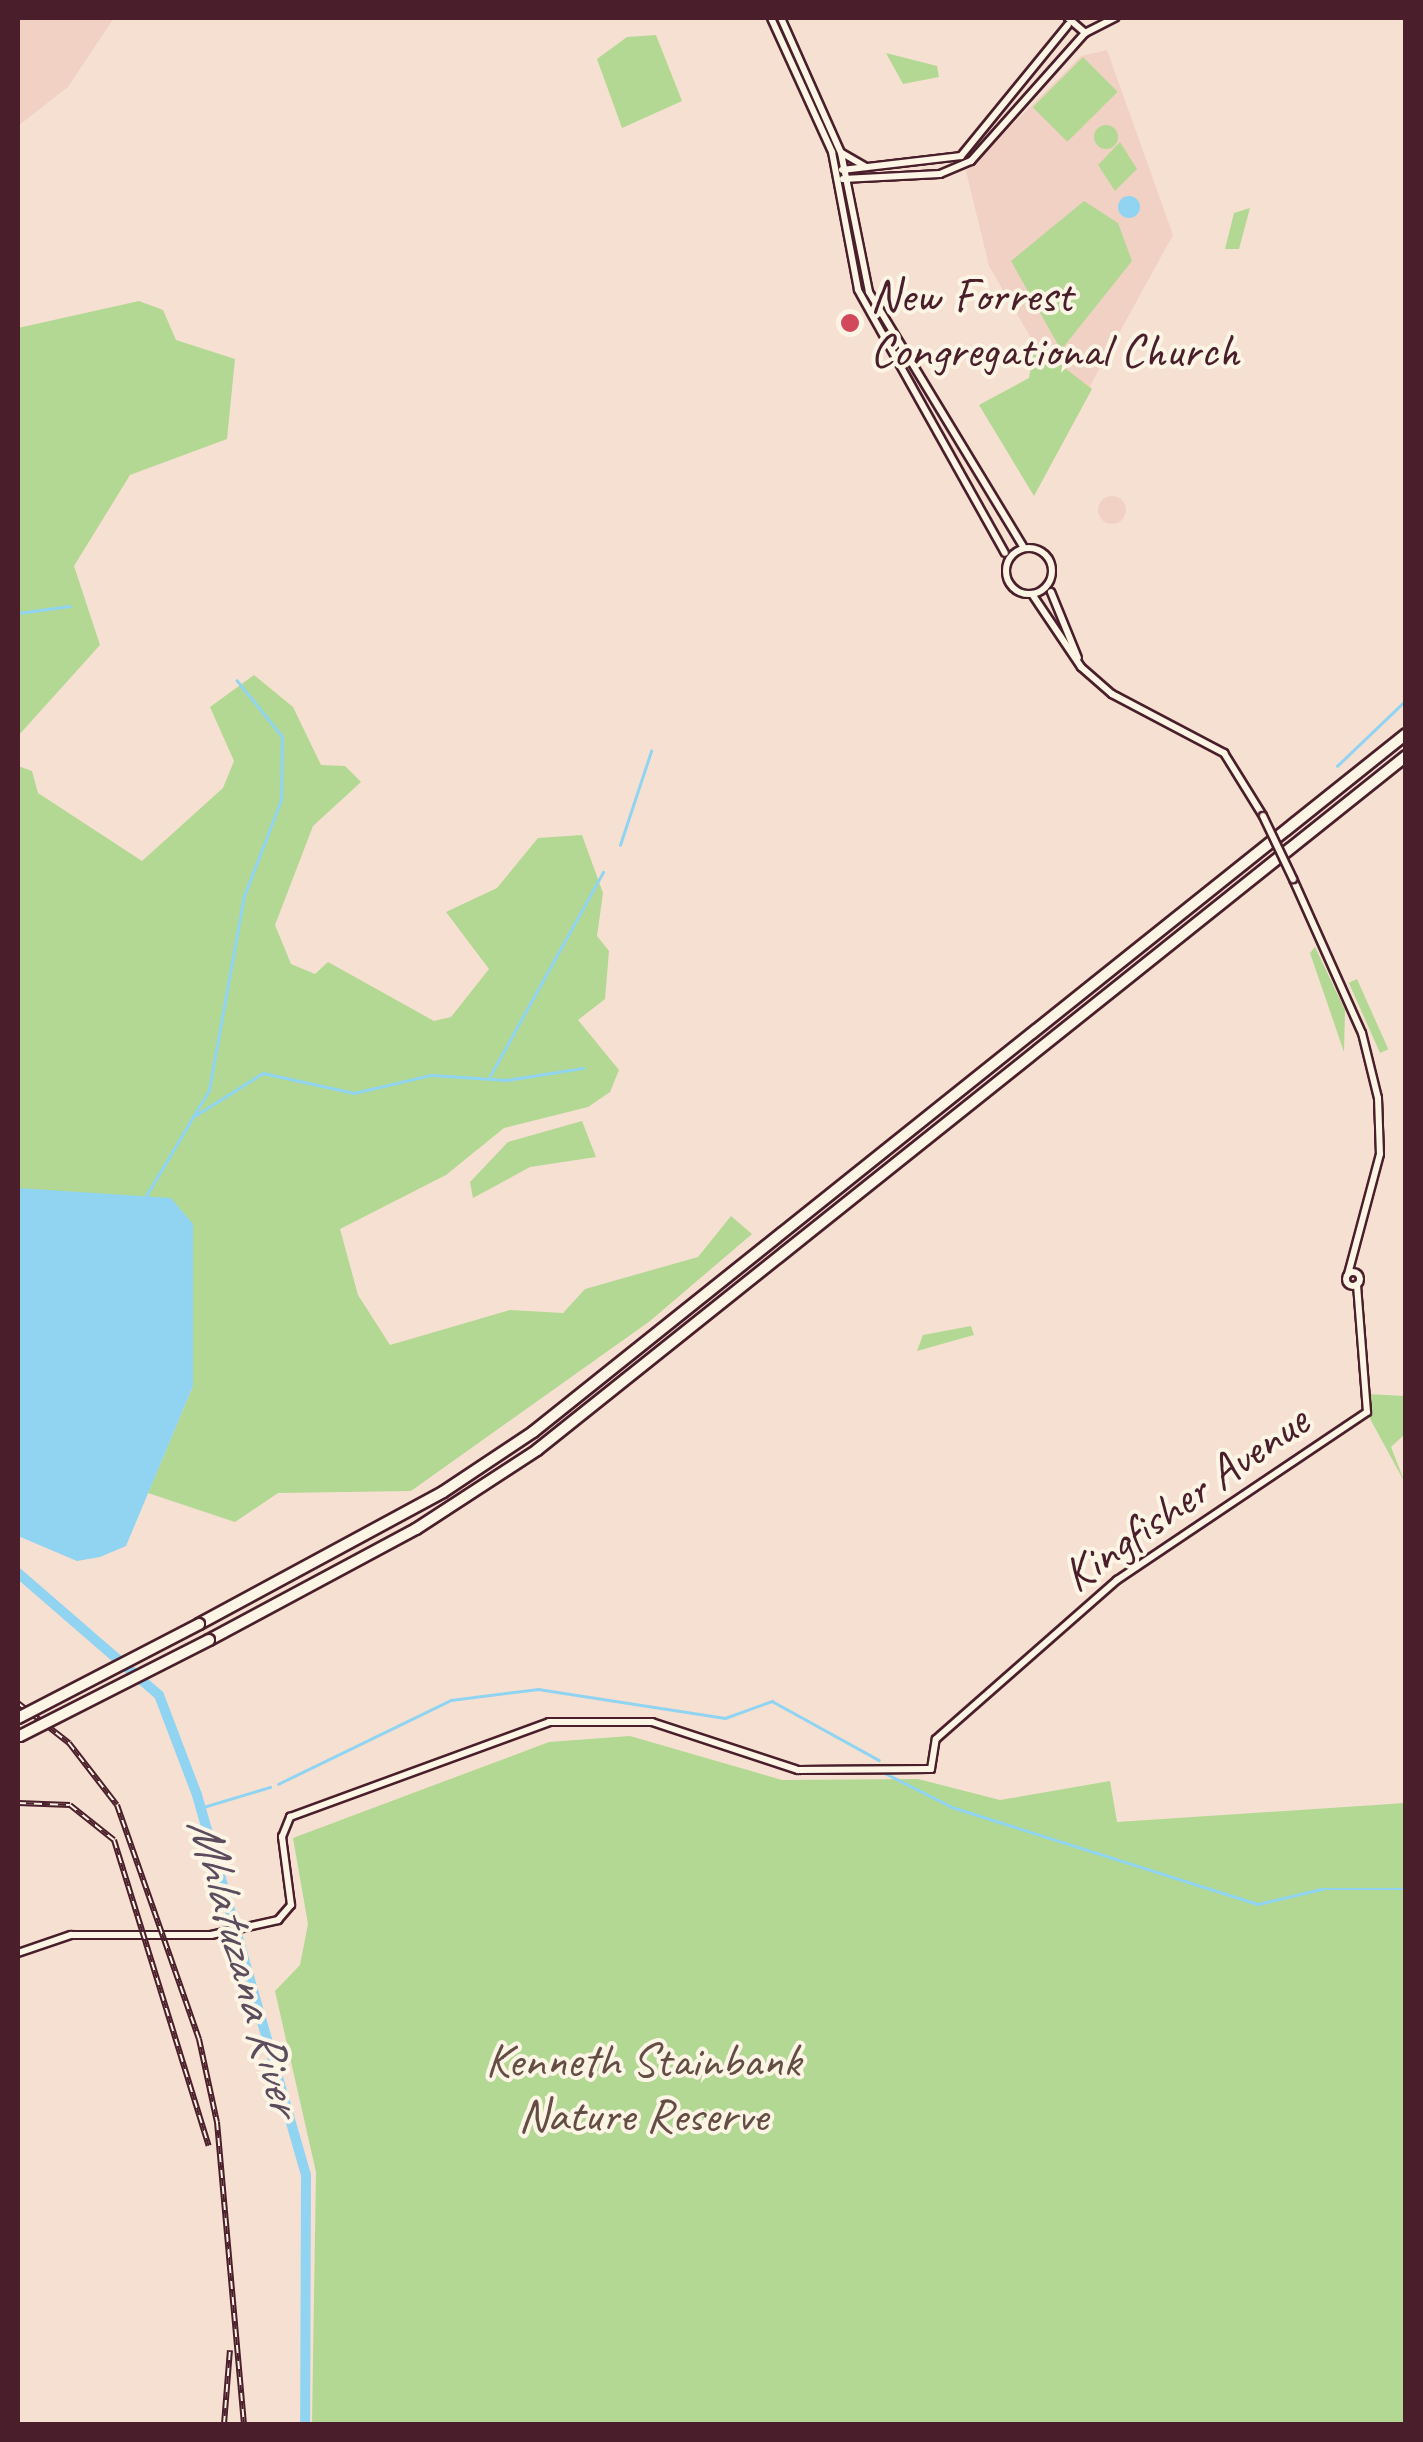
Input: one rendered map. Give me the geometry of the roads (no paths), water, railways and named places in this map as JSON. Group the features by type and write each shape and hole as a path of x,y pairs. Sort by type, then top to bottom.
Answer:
{"highway":[{"path":"18,1718 443,1492 533,1432 1406,734"},
{"path":"19,1737 416,1529 537,1450 1406,756"}],"street":[{"path":"771,18 850,198 864,280 910,364 1023,546 1052,570 1051,590 1090,676"},
{"path":"782,18 841,153 858,290 953,454 1005,554 1004,570 1032,594 1090,676 1224,753 1263,816 1362,1033 1378,1098 1380,1154 1348,1274"},
{"path":"841,175 867,178 940,174 971,162 1085,33 1115,18"},
{"path":"841,175 870,168 931,165 971,149 1068,21 1085,33"},
{"path":"841,153 870,168"},
{"path":"850,198 867,178"},
{"path":"902,370 910,364"},
{"path":"953,454 962,450"},
{"path":"1005,554 1023,546"},
{"path":"1032,594 1051,590"},
{"path":"1353,1284 1357,1274 1355,1258"},
{"path":"1348,1274 1357,1274"},
{"path":"1348,1274 1353,1284"},
{"name":"Kingfisher Avenue","path":"18,1953 71,1935 222,1933 278,1920 291,1905 284,1823 566,1720 652,1722 798,1770 931,1769 936,1740 1117,1580 1366,1412 1353,1284"}],"water":[{"path":"1129,196 1137,199 1137,215 1129,218 1121,215 1118,207 1121,199"},
{"path":"18,1188 171,1198 193,1224 193,1386 126,1546 100,1557 77,1561 18,1536"}],"waterway":[{"path":"18,613 70,606"},
{"path":"146,1196 209,1090 244,896 281,800 282,737 237,681"},
{"path":"1337,766 1406,700"},
{"path":"620,845 651,751"},
{"path":"490,1076 603,872"},
{"path":"193,1117 263,1073 354,1093 431,1075 507,1080 583,1068"},
{"name":"Mhlatuzana River","path":"18,1573 159,1695 197,1795 306,2175 305,2424"},
{"path":"278,1784 451,1700 538,1689 725,1718 772,1701 879,1760"},
{"path":"883,1772 952,1807 1258,1904 1322,1889 1406,1889"},
{"path":"200,1808 270,1787"}],"railway":[{"path":"18,1703 69,1743 117,1805 199,2039 217,2122 244,2424"},
{"path":"18,1803 70,1805 114,1840 209,2146"},
{"path":"224,2424 230,2350"}],"place":[{"name":"New Forrest Congregational Church","path":"850,323"}],"park label":[{"name":"Kenneth Stainbank Nature Reserve","path":"643,2088"}]}
